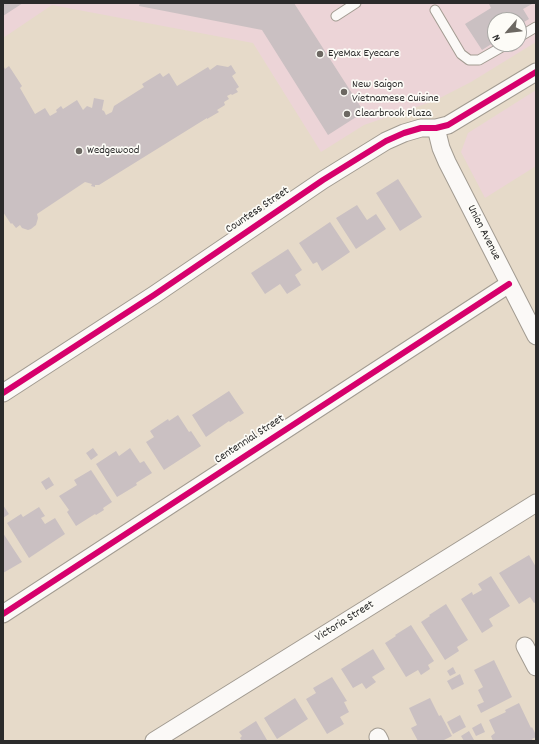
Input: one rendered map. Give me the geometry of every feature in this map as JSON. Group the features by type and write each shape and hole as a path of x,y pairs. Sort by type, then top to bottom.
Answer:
{"street":[{"name":"Countess Street","path":"3,393 154,295 323,180 386,141 404,133 421,128 436,128 448,125 536,72"},
{"name":"Union Avenue","path":"436,128 441,148 447,162 536,336"},
{"name":"Centennial Street","path":"3,614 509,284"},
{"name":"Victoria Street","path":"154,741 536,503"},
{"path":"525,646 536,667"}],"lane":[{"path":"336,16 356,3"},
{"path":"435,10 461,54 470,60 479,60 493,52"},
{"path":"527,32 536,27"}],"shaded area":[{"name":"Clearbrook Plaza","path":"3,3 536,3 536,42 527,48 527,12 487,12 487,52 520,52 471,82 434,101 364,125 321,152 253,43 52,5 3,38"},
{"path":"536,90 536,166 485,198 461,152 468,133"}],"building":[{"path":"3,3 23,3 3,16"},
{"path":"140,3 294,3 364,112 328,135 262,30 139,6"},
{"path":"489,4 532,4 523,9 525,12 487,12 487,47 482,50 465,24 491,8"},
{"name":"Wedgewood","path":"3,65 5,69 9,66 22,86 20,88 35,114 45,108 50,116 57,112 56,110 61,106 63,109 77,100 83,110 87,106 92,108 94,98 104,100 102,110 106,115 112,112 114,106 144,87 142,84 160,73 163,77 169,73 177,86 208,67 210,70 217,65 228,67 231,65 236,73 232,76 239,87 236,89 238,92 227,96 229,99 224,102 225,105 217,110 219,112 99,185 95,185 95,187 91,186 92,184 85,182 37,214 38,218 36,225 28,230 22,228 20,225 16,228 12,223 11,224 3,212"},
{"path":"398,179 422,217 400,231 376,193"},
{"path":"357,205 367,220 376,214 386,229 356,249 336,218"},
{"path":"330,222 350,252 322,271 317,262 313,264 299,243"},
{"path":"288,249 302,270 295,275 301,285 287,294 280,284 265,294 251,273"},
{"path":"229,391 244,413 230,422 229,421 206,437 192,415"},
{"path":"178,415 189,432 191,431 201,446 164,470 146,442 154,437 150,431 168,419 169,421"},
{"path":"93,448 98,455 91,460 86,453"},
{"path":"130,448 140,463 144,461 152,473 136,483 137,485 117,497 96,464 116,451 119,456"},
{"path":"91,470 112,502 103,508 104,510 76,526 67,512 69,510 59,496 77,485 74,480"},
{"path":"49,477 54,485 46,490 41,482"},
{"path":"3,505 9,514 3,518"},
{"path":"39,507 45,516 41,518 45,524 55,518 65,534 29,558 7,523 21,514 23,517"},
{"path":"3,533 22,562 3,573"},
{"path":"529,555 536,567 536,602 534,603 530,597 519,604 499,573"},
{"path":"491,576 510,606 489,619 493,626 482,633 461,599 472,592 473,595 482,590 478,584"},
{"path":"446,604 468,640 457,647 459,651 445,660 421,622"},
{"path":"411,625 434,661 428,665 430,669 421,675 418,670 406,677 385,643"},
{"path":"373,649 385,669 372,677 376,682 366,689 362,683 353,688 341,669"},
{"path":"494,660 512,697 481,713 477,705 484,702 478,690 483,687 474,670"},
{"path":"453,667 456,673 450,676 447,671"},
{"path":"460,674 464,684 452,690 447,681"},
{"path":"332,677 347,701 344,702 349,712 340,717 344,724 327,734 306,699 316,693 313,688"},
{"path":"295,698 308,719 277,739 264,718"},
{"path":"430,698 439,716 441,715 452,736 442,741 418,741 411,728 417,725 409,708"},
{"path":"519,703 536,737 532,739 533,741 493,741 491,736 495,733 489,720 506,712 505,710"},
{"path":"460,715 466,727 453,734 447,722"},
{"path":"256,721 267,740 242,741 240,738 242,736 239,732"},
{"path":"481,723 485,732 476,736 472,728"},
{"path":"469,731 474,740 464,741 461,736"}],"cycle path":[{"path":"3,393 154,295 323,180 386,141 404,133 421,128 436,128 448,125 536,72"},
{"path":"3,614 509,284"}],"place":[{"name":"EyeMax Eyecare","path":"320,54"},
{"name":"New Saigon Vietnamese Cuisine","path":"344,92"},
{"name":"Clearbrook Plaza","path":"347,114"},
{"name":"Wedgewood","path":"79,151"}]}
